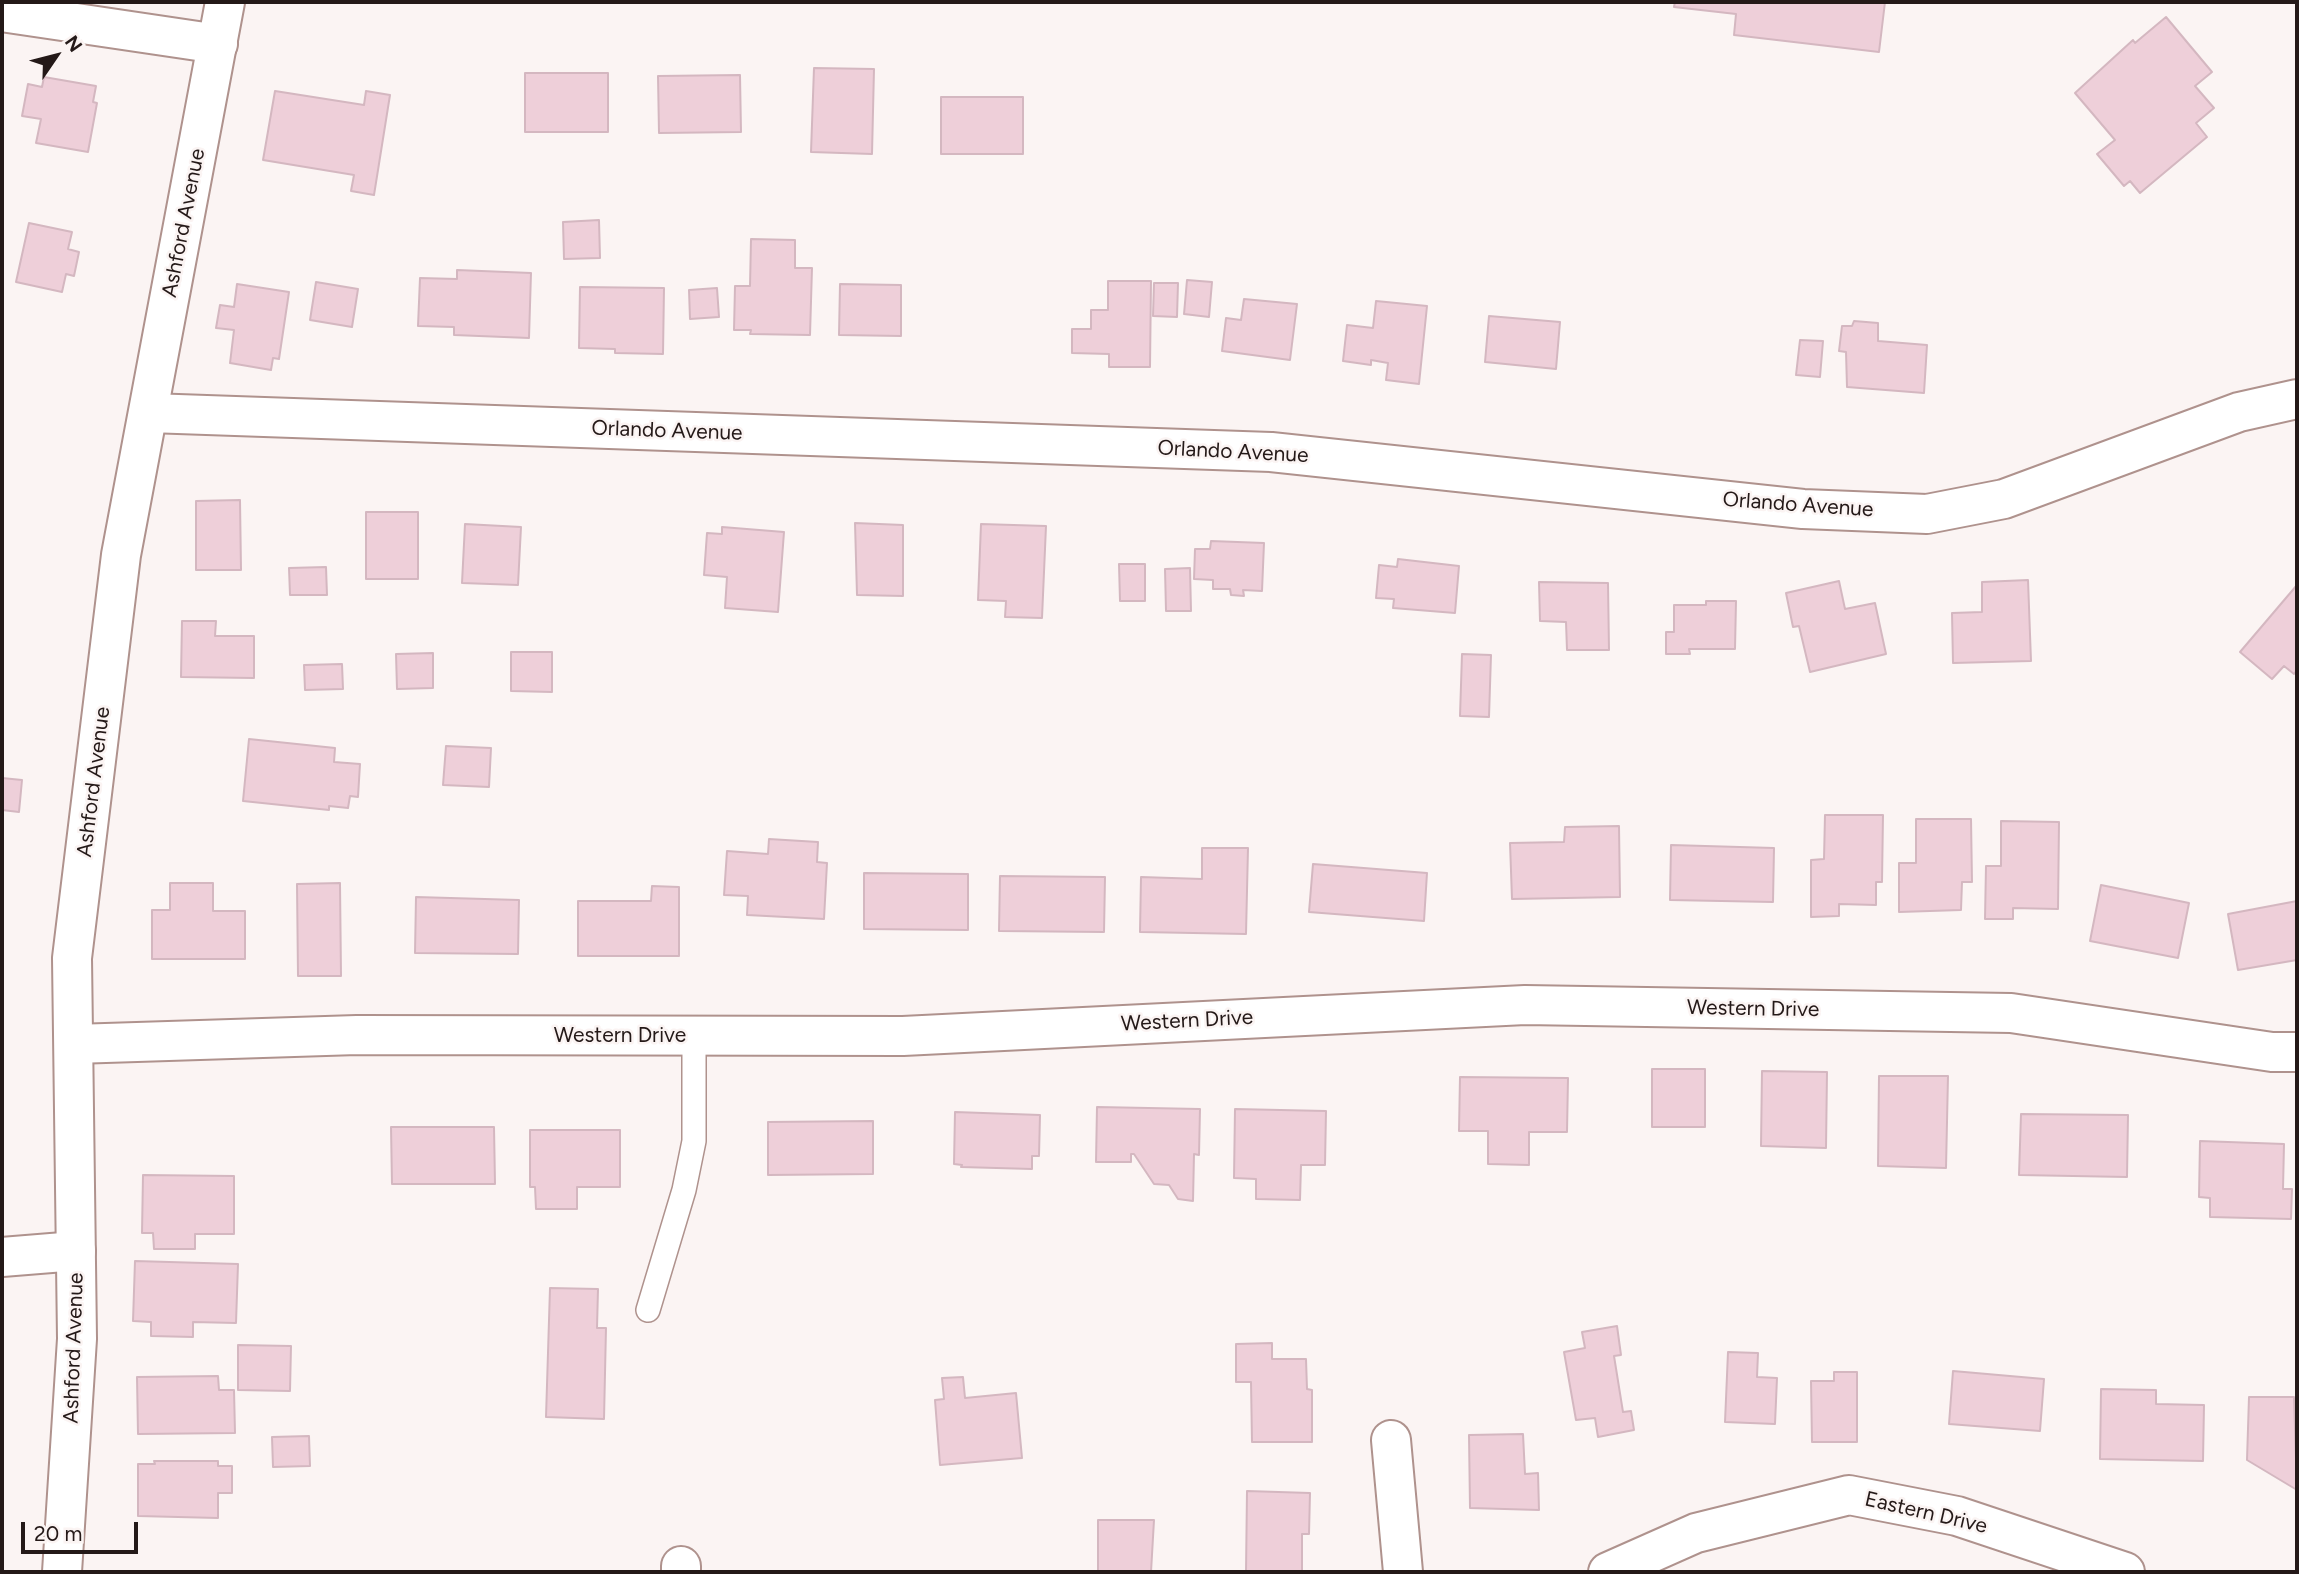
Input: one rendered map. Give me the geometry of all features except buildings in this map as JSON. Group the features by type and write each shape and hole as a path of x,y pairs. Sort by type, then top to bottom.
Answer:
{"street":[{"name":"Ashford Avenue","path":"62,1572 77,1339 72,958 121,555 225,2"},
{"path":"2,12 218,44"},
{"name":"Orlando Avenue","path":"149,414 1272,452 1803,509 1927,514 2004,499 2239,412 2297,399"},
{"name":"Western Drive","path":"74,1044 357,1035 903,1036 1525,1005 2011,1013 2272,1052 2297,1052"},
{"path":"2,1257 76,1251"},
{"path":"1391,1440 1403,1572"},
{"name":"Eastern Drive","path":"1608,1572 1696,1533 1849,1495 1956,1516 2125,1572"}],"lane":[{"path":"648,1310 684,1189 694,1142 694,1036"}]}
